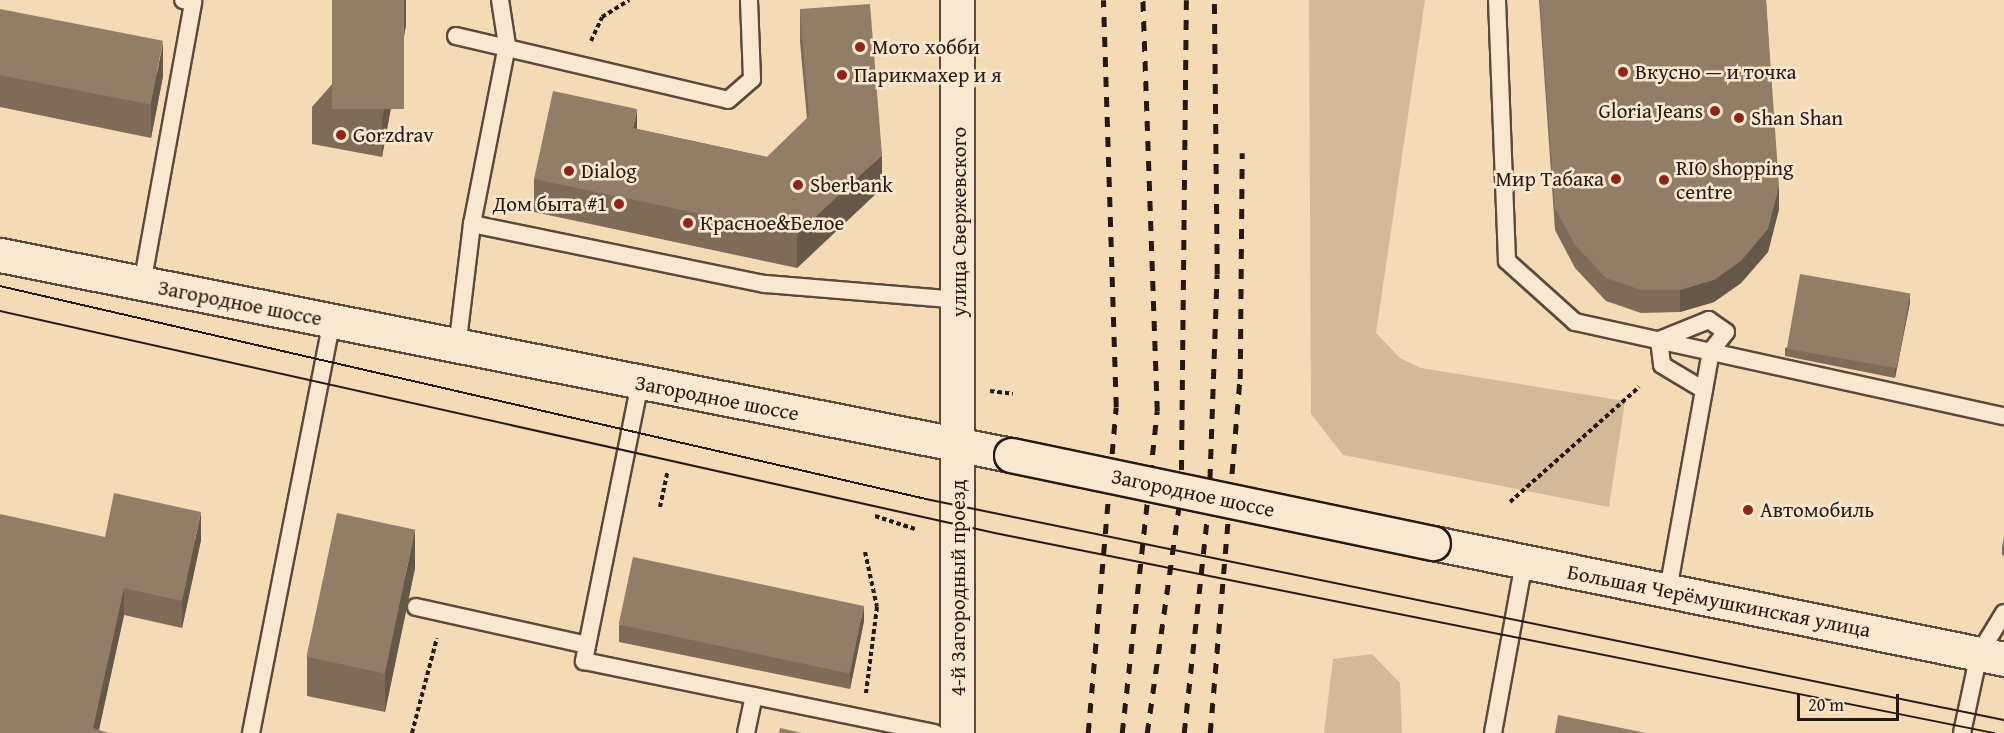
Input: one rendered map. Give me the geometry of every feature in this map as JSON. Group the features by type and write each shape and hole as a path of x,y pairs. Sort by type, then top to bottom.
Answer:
{"main road":[{"name":"улица Свержевского","path":"957,0 959,444"},
{"name":"Загородное шоссе","path":"0,255 457,348 959,444 1433,543"},
{"name":"4-й Загородный проезд","path":"957,733 959,444"},
{"name":"Большая Черёмушкинская улица","path":"1433,543 1991,657"}],"lane":[{"path":"141,284 193,2 183,0"},
{"path":"457,348 472,224 507,45 500,0"},
{"path":"456,36 507,45 728,100 752,79 749,0"},
{"path":"1497,0 1507,261 1575,322 2004,416"},
{"path":"472,224 765,284 959,300"},
{"path":"1659,340 1709,320 1726,332 1712,351 1668,590"},
{"path":"255,732 332,321"},
{"path":"1659,340 1662,365 1704,390"},
{"path":"640,383 584,661 935,733"},
{"path":"1493,733 1524,562"},
{"path":"416,607 587,645"},
{"path":"1962,733 1991,657 2004,613"},
{"path":"746,733 754,696"}],"path":[{"path":"587,49 602,16 629,0"},
{"path":"1510,502 1639,387"},
{"path":"660,507 667,473"},
{"path":"875,516 915,529"},
{"path":"861,718 877,607 866,552"},
{"path":"412,733 443,613"}],"shaded area":[{"path":"1309,0 1425,0 1376,333 1400,358 1421,368 1625,401 1609,507 1343,455 1311,414"},
{"path":"1372,654 1400,683 1402,733 1324,733 1333,659"}],"building":[{"path":"332,0 404,0 404,109 332,109"},
{"name":"RIO shopping centre","path":"1540,0 1766,0 1779,186 1768,229 1741,261 1714,280 1680,290 1641,290 1606,278 1575,245 1555,208"},
{"path":"870,4 882,155 797,234 534,179 553,91 637,109 633,128 767,157 809,116 800,9"},
{"path":"0,9 163,41 151,104 0,75"},
{"path":"1800,274 1910,293 1897,368 1787,349"},
{"path":"114,493 201,512 182,601 124,588 93,728 109,733 0,733 0,514 105,537"},
{"path":"337,513 415,530 385,673 306,657"},
{"path":"633,557 864,606 849,674 619,624"},
{"path":"1558,715 1646,733 1555,733"},
{"path":"780,728 802,733 779,733"}],"tram line":[{"path":"0,286 926,499 2004,720"},
{"path":"0,311 995,533 1994,733"}],"railway":[{"path":"1088,733 1116,407 1103,0"},
{"path":"1122,733 1157,411 1143,0"},
{"path":"1147,733 1181,490 1186,0"},
{"path":"1184,733 1209,499 1217,274 1214,0"},
{"path":"1210,733 1240,379 1242,153"}],"place":[{"name":"Мото хобби","path":"860,47"},
{"name":"Вкусно — и точка","path":"1623,72"},
{"name":"Парикмахер и я","path":"842,75"},
{"name":"Gloria Jeans","path":"1715,111"},
{"name":"Shan Shan","path":"1739,118"},
{"name":"Gorzdrav","path":"341,135"},
{"name":"Dialog","path":"569,171"},
{"name":"Мир Табака","path":"1616,179"},
{"name":"RIO shopping centre","path":"1664,180"},
{"name":"Sberbank","path":"798,185"},
{"name":"Дом быта #1","path":"619,204"},
{"name":"Красное&Белое","path":"688,223"},
{"name":"Автомобиль","path":"1748,510"}]}
